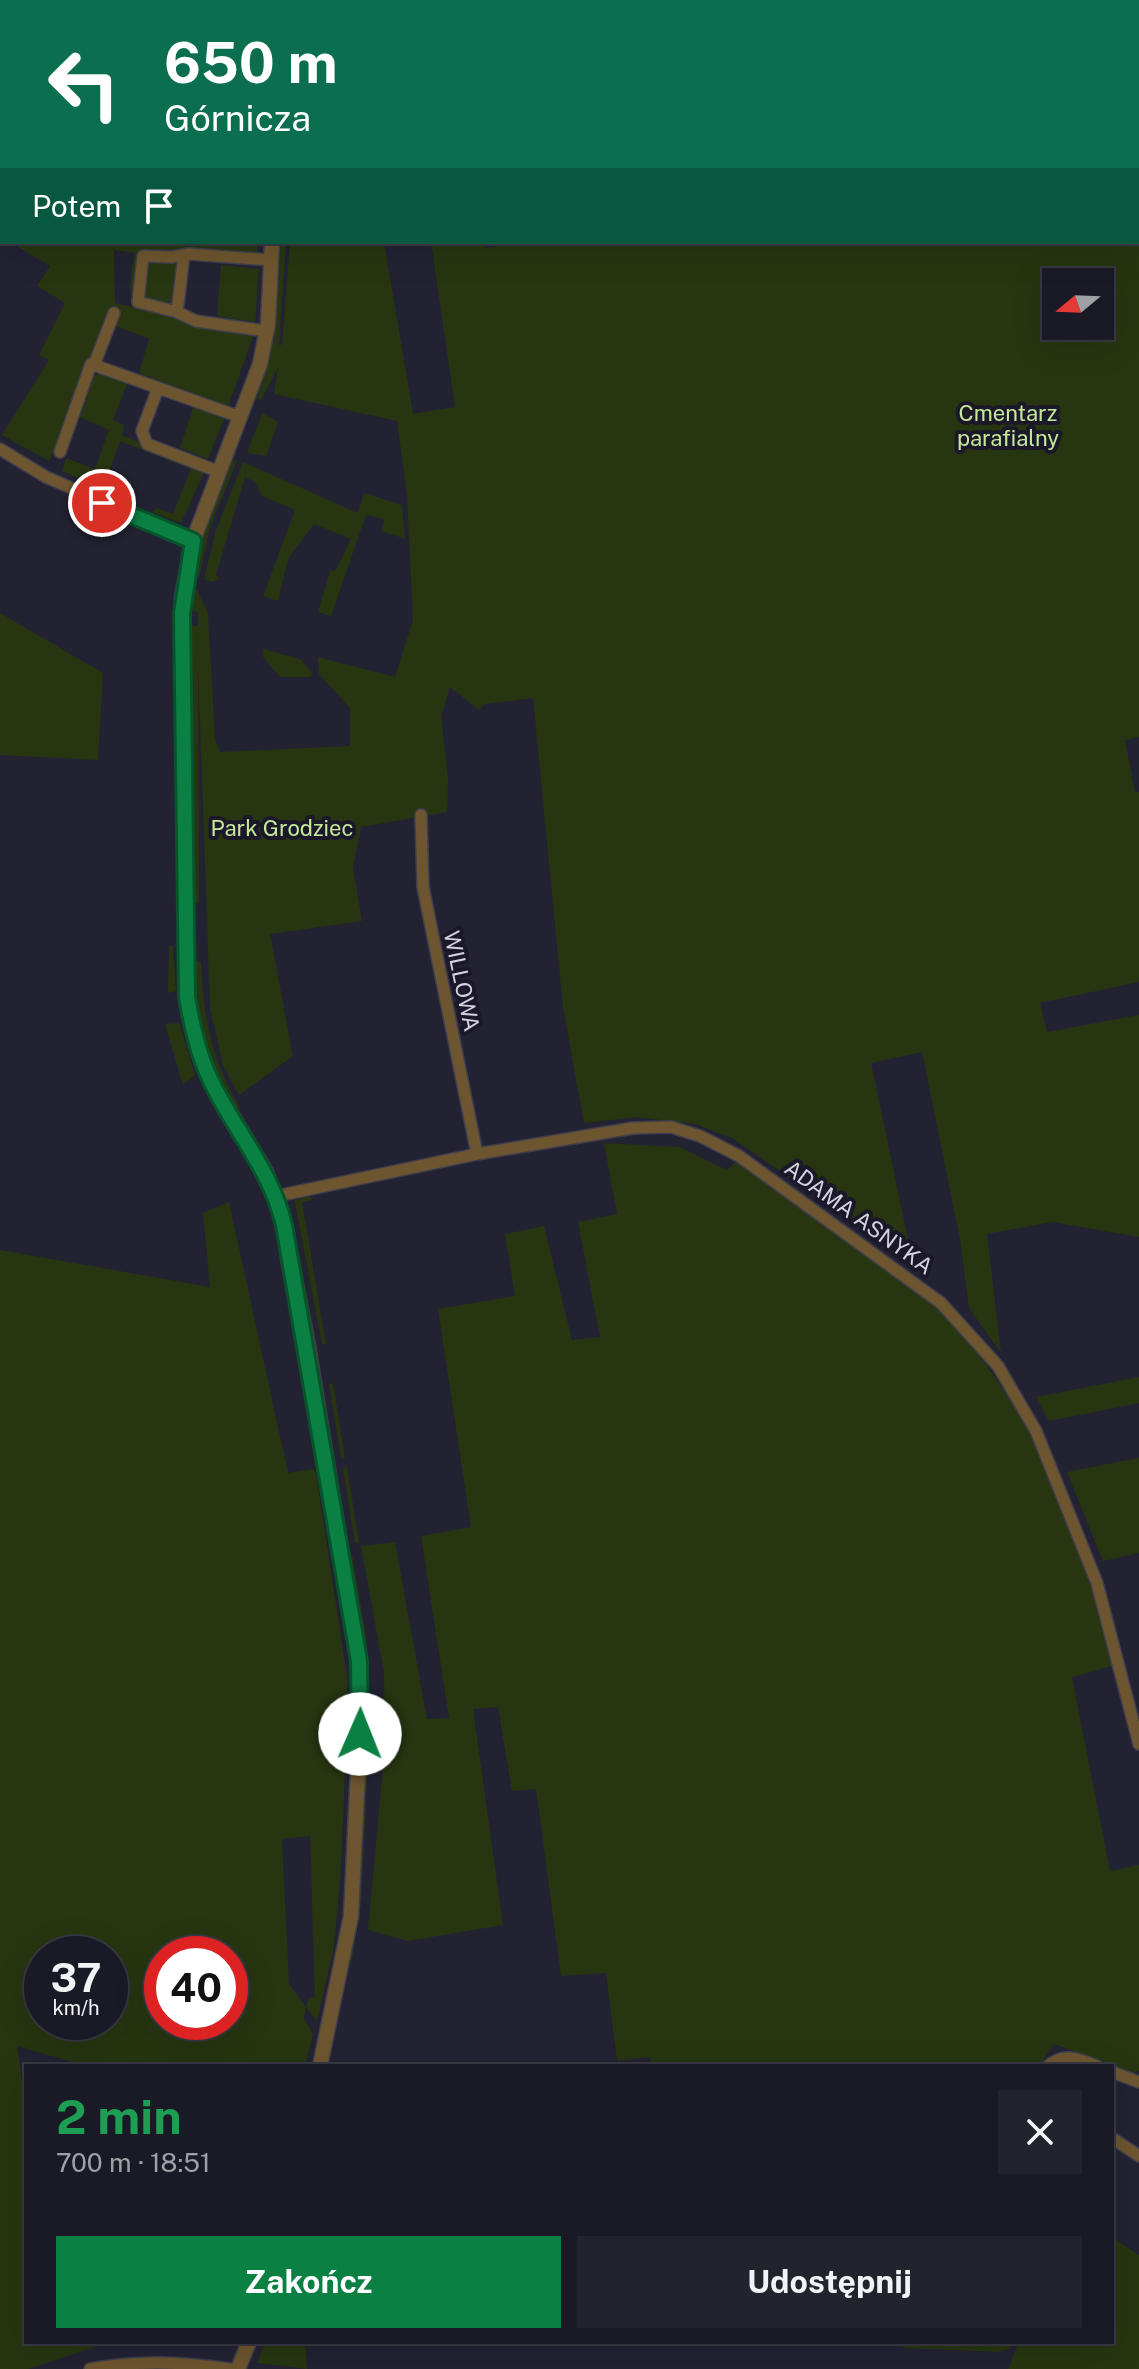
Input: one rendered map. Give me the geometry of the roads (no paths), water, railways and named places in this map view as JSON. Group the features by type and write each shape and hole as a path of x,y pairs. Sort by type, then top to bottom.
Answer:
{"street":[{"path":"272,244 266,331 260,364 193,541 182,613 187,997 198,1051 210,1079 277,1196 305,1334 359,1661 361,1722 351,1916 320,2064"},
{"path":"177,312 184,255"},
{"path":"266,331 196,321 177,312 138,302 143,256 271,260"},
{"path":"94,365 114,313"},
{"path":"60,452 91,364 240,417"},
{"path":"158,388 142,431 147,444 217,471"},
{"path":"0,449 46,477 193,541"},
{"name":"WILLOWA","path":"421,815 423,887 477,1154"},
{"name":"ADAMA ASNYKA","path":"277,1196 477,1154 633,1128 671,1127 700,1136 739,1156 941,1303 998,1366 1036,1431 1099,1587 1139,1744"},
{"path":"1050,2064 1056,2059 1075,2057 1092,2064"},
{"path":"1114,2073 1139,2082"},
{"path":"1114,2139 1139,2156"},
{"path":"238,2369 248,2344"},
{"path":"90,2369 130,2362 164,2361 230,2369"}],"park label":[{"name":"Cmentarz parafialny","path":"1008,426"},
{"name":"Park Grodziec","path":"282,828"}]}
